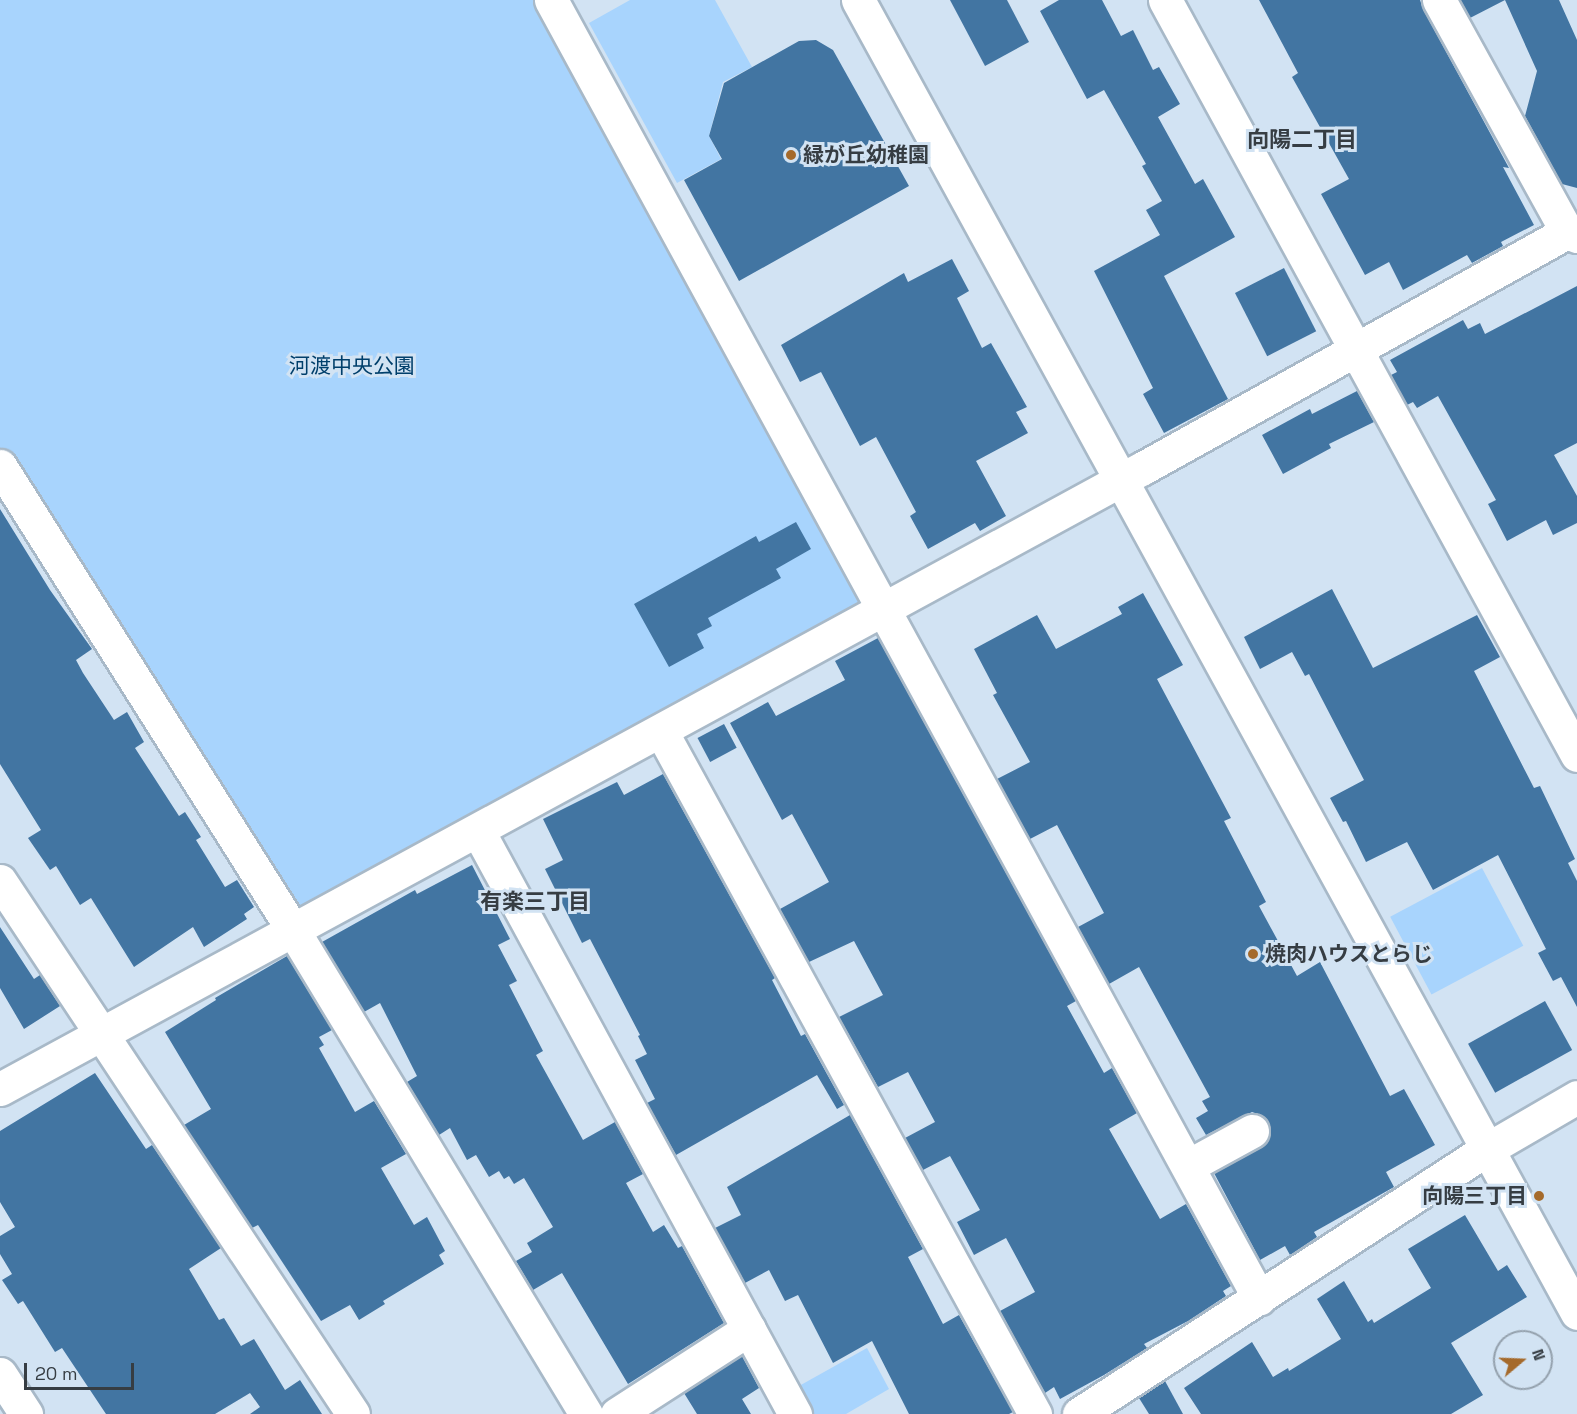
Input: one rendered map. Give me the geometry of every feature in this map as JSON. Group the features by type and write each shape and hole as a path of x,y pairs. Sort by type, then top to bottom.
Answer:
{"street":[{"path":"552,0 1259,1298"},
{"path":"858,0 1486,1150 1577,1312"},
{"path":"1165,0 1577,755"},
{"path":"0,1089 102,1036 1572,234 1438,0"},
{"path":"0,466 293,930 586,1414"},
{"path":"662,731 1035,1414"},
{"path":"478,831 795,1414"},
{"path":"0,881 353,1414"},
{"path":"1079,1414 1486,1150 1577,1097"},
{"path":"1188,1166 1252,1131"},
{"path":"617,1414 748,1329"},
{"path":"0,1374 26,1414"}],"green space":[{"name":"河渡中央公園","path":"0,0 551,0 884,608 293,930 0,466"},
{"path":"630,0 715,0 752,67 723,82 709,136 721,159 677,183 589,23"},
{"path":"1482,868 1523,946 1431,995 1390,917"},
{"path":"867,1348 889,1389 846,1414 814,1414 799,1386"}],"building":[{"path":"950,0 1007,0 1029,42 985,66"},
{"path":"1059,0 1102,0 1121,36 1133,30 1153,70 1159,67 1180,104 1158,117 1195,184 1203,179 1235,237 1164,276 1228,399 1164,433 1143,394 1153,388 1094,271 1160,235 1146,210 1162,201 1142,166 1146,164 1104,90 1087,99 1040,11"},
{"path":"1259,0 1420,0 1509,168 1503,167 1534,225 1501,242 1503,246 1472,263 1467,255 1403,290 1389,262 1365,275 1321,194 1349,179 1292,77 1298,73"},
{"path":"1460,0 1505,0 1470,18"},
{"path":"1505,0 1559,0 1577,40 1577,188 1562,184 1525,116 1537,71"},
{"path":"816,40 833,50 909,186 739,281 684,180 722,159 709,136 724,83 799,41"},
{"path":"952,259 969,291 957,298 982,348 991,343 1027,407 1016,412 1028,433 976,461 1006,516 980,531 975,523 928,549 910,516 916,512 876,437 860,446 821,372 800,382 781,345 904,273 908,282"},
{"path":"1284,268 1316,331 1267,356 1235,293"},
{"path":"1577,286 1577,443 1554,455 1577,496 1577,523 1553,535 1546,520 1507,541 1488,504 1496,500 1438,396 1417,408 1413,402 1407,405 1391,375 1397,372 1390,360 1463,320 1468,329 1480,323 1485,334"},
{"path":"1357,391 1374,422 1329,444 1331,448 1283,474 1262,435 1310,409 1312,414"},
{"path":"0,509 50,590 92,649 76,660 83,673 114,720 127,712 144,742 135,748 179,816 185,812 201,837 196,840 225,887 237,880 254,907 244,914 247,919 204,947 193,927 134,967 91,898 80,905 56,866 50,870 28,838 41,830 0,764"},
{"path":"796,522 811,549 776,569 781,578 708,618 712,626 697,634 704,648 669,667 634,604 756,536 759,542"},
{"path":"1332,589 1373,668 1477,615 1500,657 1474,671 1534,788 1540,786 1575,859 1568,863 1577,881 1577,1007 1561,977 1553,981 1538,953 1546,949 1498,855 1433,890 1407,842 1366,862 1346,821 1343,822 1330,798 1364,780 1309,674 1305,676 1292,652 1260,669 1244,637"},
{"path":"1143,593 1183,665 1157,679 1231,818 1224,821 1266,902 1259,906 1297,976 1320,962 1390,1096 1404,1089 1435,1145 1386,1172 1394,1187 1314,1232 1317,1237 1290,1255 1285,1246 1260,1260 1214,1173 1268,1141 1271,1132 1268,1122 1261,1115 1252,1112 1206,1135 1196,1118 1208,1111 1202,1101 1210,1097 1139,967 1109,984 1078,927 1104,913 1057,825 1030,839 997,779 1030,762 993,695 997,693 974,649 1037,615 1056,649 1122,614 1118,607"},
{"path":"878,638 1076,1001 1067,1006 1104,1073 1112,1068 1137,1113 1109,1129 1160,1219 1186,1204 1231,1286 1223,1291 1226,1296 1188,1321 1144,1344 1147,1348 1104,1375 1060,1399 1054,1387 1045,1393 1000,1311 1035,1292 1006,1238 974,1255 957,1222 980,1210 950,1156 923,1170 905,1138 935,1122 908,1072 878,1087 839,1017 883,995 854,941 809,962 780,909 829,882 792,814 782,820 730,723 768,702 776,716 845,680 835,661"},
{"path":"724,724 737,748 710,762 698,738"},
{"path":"663,774 775,978 772,980 801,1036 805,1034 844,1105 837,1109 817,1075 676,1155 647,1103 655,1099 635,1060 647,1054 638,1036 640,1035 590,939 582,943 545,869 563,860 543,819 617,782 624,795"},
{"path":"472,865 510,939 498,945 517,981 509,985 543,1051 536,1055 583,1140 615,1122 643,1174 626,1183 653,1232 664,1225 678,1248 682,1246 724,1323 628,1384 562,1273 533,1290 516,1261 532,1252 527,1243 553,1227 524,1178 514,1184 509,1176 504,1179 499,1171 489,1177 476,1155 467,1160 450,1128 439,1135 407,1082 417,1076 380,1003 364,1012 322,942 415,890 417,894"},
{"path":"0,927 34,979 40,975 60,1006 24,1029 0,988"},
{"path":"287,956 332,1030 319,1037 324,1045 319,1048 355,1112 374,1101 406,1154 381,1168 414,1225 427,1217 445,1251 439,1255 444,1264 383,1301 385,1304 359,1320 350,1305 321,1321 258,1225 252,1228 184,1125 211,1109 165,1032 216,1000 215,998"},
{"path":"1545,1001 1572,1050 1495,1093 1468,1044"},
{"path":"95,1073 146,1149 152,1145 221,1248 189,1269 219,1320 224,1318 241,1346 254,1339 285,1390 300,1380 322,1414 250,1414 260,1407 250,1393 215,1414 106,1414 62,1348 55,1352 23,1301 18,1304 2,1280 12,1274 0,1254 0,1236 15,1227 0,1202 0,1131"},
{"path":"850,1115 923,1249 908,1257 943,1324 959,1315 1013,1412 1009,1414 909,1414 872,1341 833,1363 798,1295 785,1301 769,1270 745,1283 715,1228 741,1215 727,1187"},
{"path":"1465,1215 1498,1271 1507,1265 1527,1297 1451,1343 1483,1395 1451,1414 1201,1414 1184,1388 1252,1342 1273,1377 1288,1368 1289,1371 1341,1339 1317,1299 1344,1281 1368,1322 1372,1319 1374,1323 1431,1288 1408,1249"},
{"path":"742,1356 759,1388 742,1399 751,1414 697,1414 684,1393"},
{"path":"1165,1381 1183,1414 1149,1414 1139,1398"}],"place":[{"name":"緑が丘幼稚園","path":"791,155"},
{"name":"焼肉ハウスとらじ","path":"1253,954"},
{"name":"向陽三丁目","path":"1539,1196"}],"district":[{"name":"向陽二丁目","path":"1302,140"},
{"name":"有楽三丁目","path":"535,902"}]}
